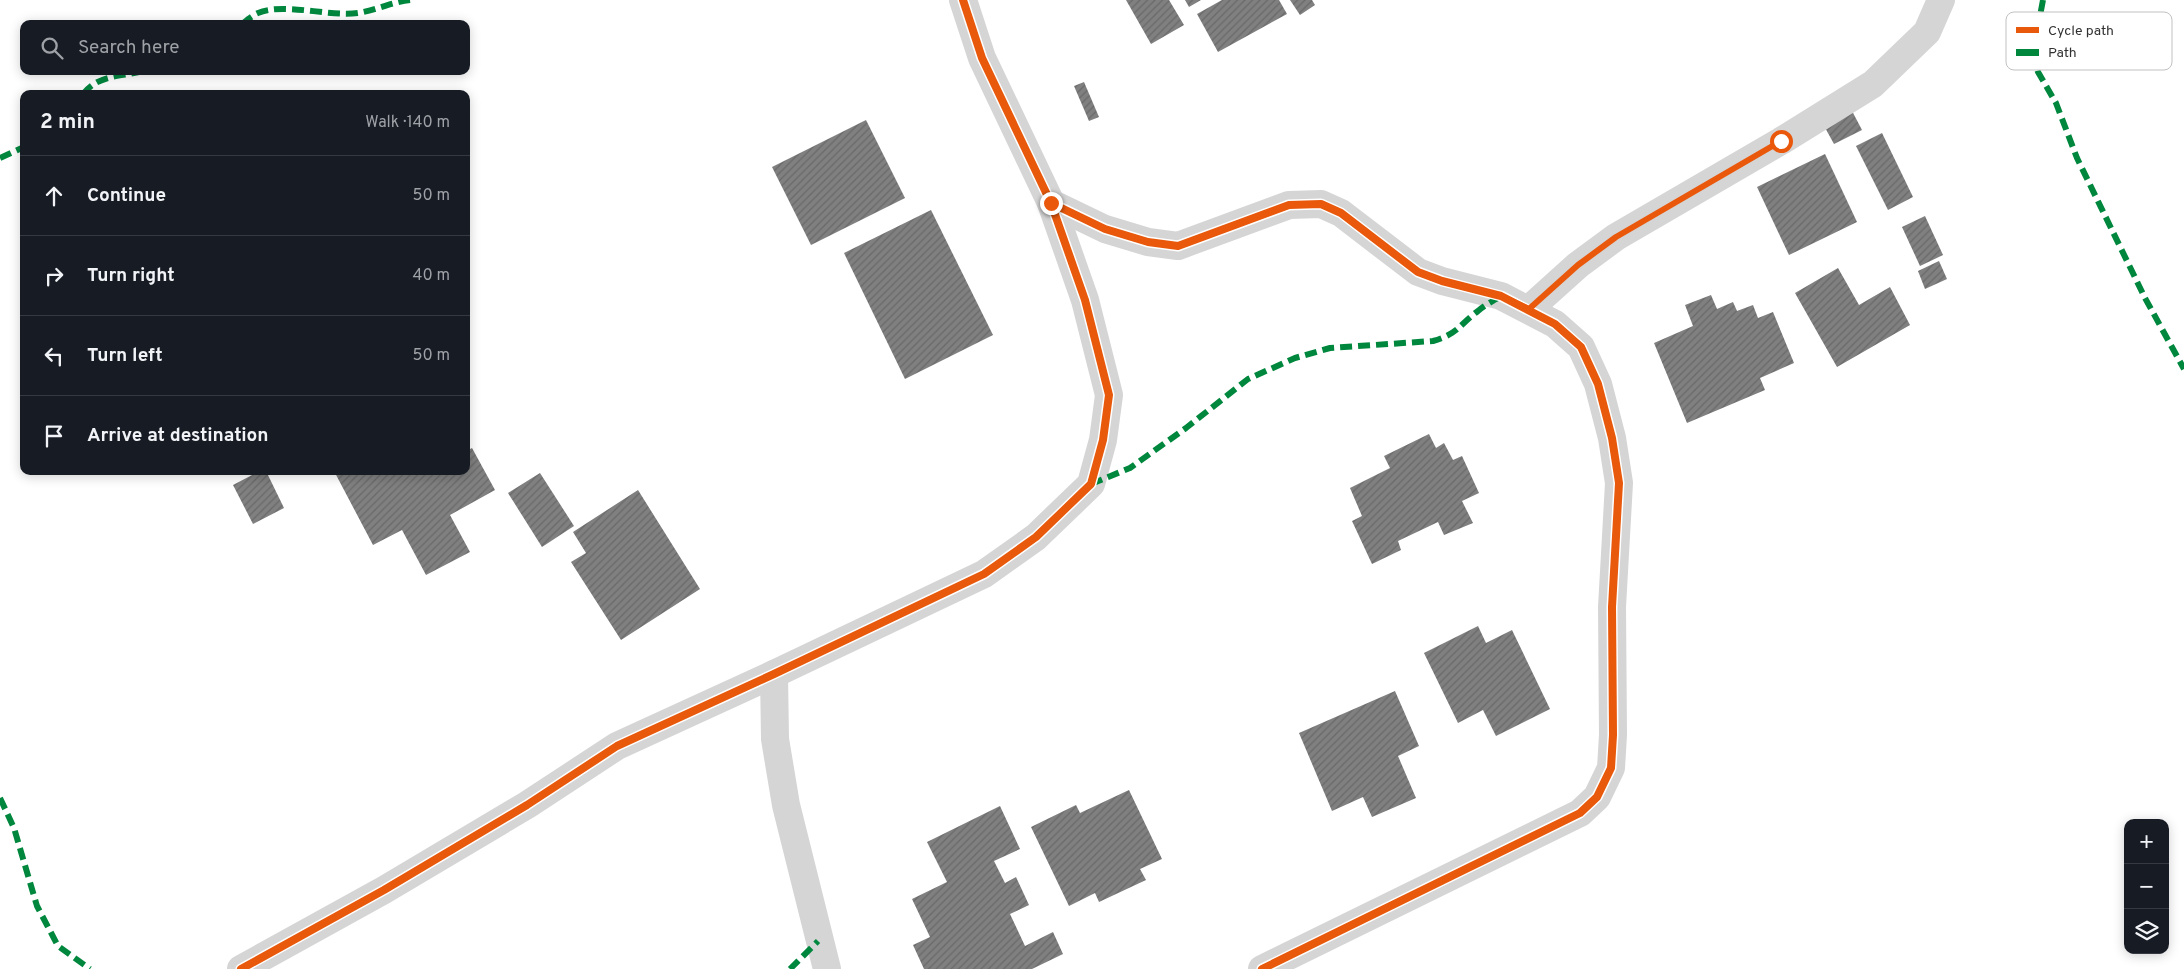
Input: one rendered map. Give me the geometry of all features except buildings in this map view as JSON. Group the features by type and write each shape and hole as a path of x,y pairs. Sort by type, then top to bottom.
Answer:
{"street":[{"path":"241,969 384,890 528,805 617,746 984,574 1036,537 1091,484 1103,440 1109,395 1085,300 1051,203 982,58 962,0"},
{"path":"1529,309 1578,265 1616,237 1781,141 1873,84 1927,32 1941,0"},
{"path":"1051,203 1105,229 1148,242 1178,246 1290,205 1321,204 1341,213 1418,272 1442,281 1501,296 1555,324 1581,347 1598,384 1612,438 1619,483 1612,607 1613,735 1610,768 1597,797 1580,812 1262,969"},
{"path":"774,674 774,739 786,805 827,969"}],"marked path":[{"path":"247,20 256,14 269,10 293,9 346,14 358,13 410,0"},
{"path":"2041,12 2043,0"},
{"path":"2037,70 2056,103 2077,158 2145,298 2184,369"},
{"path":"87,90 96,83 122,75"},
{"path":"0,158 20,149"},
{"path":"1091,484 1130,468 1186,428 1248,379 1295,358 1330,348 1433,341 1453,332 1481,309 1501,296"},
{"path":"0,798 14,828 37,906 58,946 90,969"},
{"path":"790,969 818,941"}],"cycle path":[{"path":"241,969 384,890 527,805 617,746 984,574 1036,537 1091,484 1103,440 1109,395 1085,300 1051,203 982,58 963,0"},
{"path":"1051,203 1105,229 1148,242 1178,246 1289,205 1321,204 1341,213 1418,272 1442,281 1501,296 1555,324 1581,347 1598,384 1612,438 1619,483 1612,607 1613,735 1611,768 1597,797 1580,813 1262,969"}],"route":[{"path":"1051,203 1105,229 1148,242 1178,246 1290,205 1321,204 1341,213 1401,261 1418,272 1442,281 1501,296 1529,309 1578,265 1616,237 1781,141"}]}
